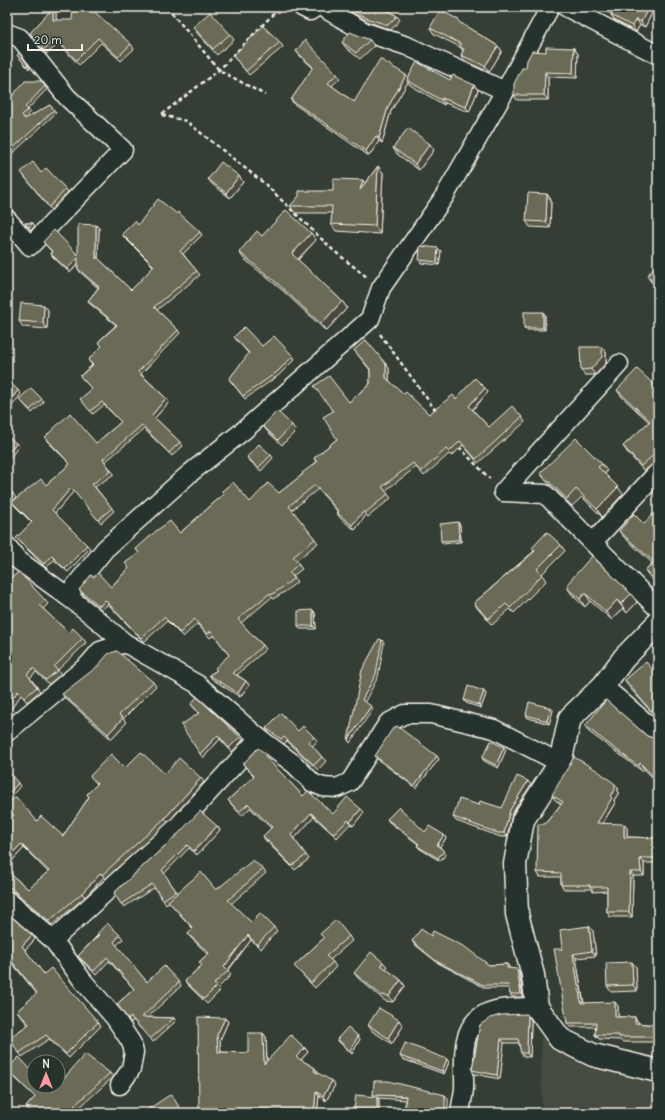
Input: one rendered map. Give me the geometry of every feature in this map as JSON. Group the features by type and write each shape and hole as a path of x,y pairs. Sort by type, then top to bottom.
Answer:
{"street":[{"path":"302,7 310,11 316,7"},
{"path":"322,7 365,32 408,46 506,91"},
{"path":"67,596 106,549 189,474 242,431 370,319 381,288 444,197 506,91 550,7"},
{"path":"566,7 658,55"},
{"path":"7,33 20,38 67,97 123,150 30,246 7,219"},
{"path":"503,492 619,364"},
{"path":"593,542 658,472"},
{"path":"503,492 545,494 658,609"},
{"path":"7,546 12,565 67,596 125,644 197,684 259,738 294,764 313,783 323,787 337,788 350,782 388,723 405,714 431,714 494,729 560,763"},
{"path":"658,623 624,658 603,686 570,718 560,763 524,820 515,864 517,914 533,976 537,1007 560,1039 593,1055 658,1071"},
{"path":"7,732 88,665 100,651 125,644"},
{"path":"603,686 658,733"},
{"path":"54,940 175,829 259,738"},
{"path":"7,900 54,940 83,981 115,1018 131,1042 134,1052 131,1069 120,1085"},
{"path":"460,1113 464,1090 463,1053 471,1026 483,1015 501,1010 537,1007"}],"path":[{"path":"167,7 219,70 265,95"},
{"path":"280,7 219,70 162,115 186,121 265,184 333,250 381,288"},
{"path":"370,319 423,391 439,416"},
{"path":"455,440 462,452 503,492"}],"shaded area":[{"path":"541,1038 658,1069 658,1113 542,1113"}],"building":[{"path":"73,7 89,7 131,44 118,57 98,38 76,60 56,39 43,50 30,33 53,8 53,20 72,20"},
{"path":"347,7 384,7 383,8 397,16 388,25 366,18"},
{"path":"605,7 648,8 641,22 636,19 632,26 611,15 613,11"},
{"path":"440,10 459,20 459,22 498,46 485,66 461,55 464,49 460,47 461,44 430,28"},
{"path":"210,12 230,34 213,49 193,27"},
{"path":"263,26 280,42 246,71 233,56"},
{"path":"350,32 370,40 356,53 342,42"},
{"path":"305,40 337,74 328,83 354,102 380,59 406,75 388,107 379,138 376,136 366,151 291,100 313,67 296,51"},
{"path":"546,47 574,48 573,73 545,72 544,95 514,95 514,84 522,68 526,68 527,60 532,51 546,52"},
{"path":"19,53 28,65 26,66 17,55"},
{"path":"417,62 450,80 453,75 474,85 466,107 442,98 441,100 407,80"},
{"path":"25,81 41,81 45,86 25,107 28,110 22,115 25,119 50,105 54,110 10,151 7,147 7,102"},
{"path":"408,128 430,144 415,164 393,148"},
{"path":"33,162 41,173 46,168 66,189 49,207 21,172"},
{"path":"221,162 239,176 226,193 208,179"},
{"path":"378,166 375,226 331,224 332,206 290,206 299,196 299,191 333,191 333,179 363,180 360,190"},
{"path":"528,193 547,194 546,222 526,221"},
{"path":"158,199 177,214 178,212 200,232 180,251 197,271 154,307 178,330 138,372 166,398 152,415 180,442 169,453 142,425 103,459 111,471 92,484 112,508 98,520 71,488 52,510 87,545 65,569 52,556 44,564 16,538 32,522 12,502 41,479 46,485 70,464 45,437 70,413 96,443 121,422 102,402 90,411 80,399 92,389 80,376 93,365 88,360 102,346 98,342 117,325 88,301 99,287 78,269 78,258 67,269 51,254 53,252 43,242 54,230 78,255 78,224 96,225 96,259 97,257 131,290 154,266 122,234 135,221 138,225"},
{"path":"286,210 311,233 292,254 342,301 321,324 277,283 239,252 257,231 262,236"},
{"path":"25,223 33,223 29,227"},
{"path":"420,246 438,248 437,262 419,260"},
{"path":"658,263 658,296 652,291 657,285 647,276"},
{"path":"21,303 44,305 43,323 19,321"},
{"path":"524,312 543,312 543,328 524,328"},
{"path":"244,327 262,346 274,336 293,356 277,372 243,396 229,379 249,353 234,337"},
{"path":"366,340 386,364 386,378 404,394 406,392 429,414 453,395 456,399 475,378 485,388 469,406 489,427 512,406 522,417 476,459 460,441 449,452 446,449 421,472 413,463 382,487 388,494 365,513 364,511 352,525 337,513 339,512 315,485 289,506 315,539 293,557 299,564 289,572 294,578 271,595 270,593 238,619 263,645 233,673 246,681 238,693 209,675 217,670 215,668 229,655 211,631 207,634 194,619 180,633 164,617 141,638 105,600 100,606 79,590 91,575 94,577 98,573 111,587 129,568 125,563 139,553 136,549 156,531 170,521 180,533 224,494 222,491 233,482 250,502 268,483 279,493 317,462 314,458 337,439 323,417 333,411 314,386 329,376 349,402 370,384 370,369 354,350"},
{"path":"580,347 602,347 602,357 591,369 581,370"},
{"path":"637,369 658,388 658,451 641,466 623,446 650,421 617,390"},
{"path":"7,380 18,390 7,406"},
{"path":"31,388 42,399 30,410 19,399"},
{"path":"277,411 292,425 278,440 263,426"},
{"path":"7,436 16,443 7,455"},
{"path":"576,438 602,464 598,467 618,487 597,509 576,489 567,499 540,473"},
{"path":"259,444 271,455 258,468 247,457"},
{"path":"7,485 13,494 7,499"},
{"path":"634,514 644,524 653,514 658,520 658,583 645,570 654,562 619,531"},
{"path":"458,522 459,540 441,541 440,524"},
{"path":"547,532 561,545 537,569 542,575 510,608 506,604 488,619 474,603 535,551 532,548"},
{"path":"592,556 631,594 621,604 617,600 606,612 585,593 580,599 568,589 568,583"},
{"path":"19,572 45,600 39,605 69,633 73,628 83,638 54,667 58,670 46,680 33,668 27,674 37,687 24,698 18,691 7,706 7,581"},
{"path":"313,610 313,626 298,626 298,611"},
{"path":"379,639 382,640 376,674 362,700 371,706 348,740 362,670"},
{"path":"117,651 153,682 119,715 123,718 108,734 62,694 98,666 108,654"},
{"path":"646,662 657,674 658,673 658,705 651,711 625,680"},
{"path":"468,686 484,691 479,705 464,700"},
{"path":"197,697 240,737 229,748 218,735 200,754 181,725 199,713 191,704"},
{"path":"606,700 647,736 658,740 653,747 658,752 658,781 640,763 638,766 585,726"},
{"path":"529,702 551,708 547,721 526,715"},
{"path":"281,713 298,731 303,726 314,737 309,742 322,757 314,765 284,737 281,739 266,728"},
{"path":"397,726 437,756 414,786 375,756 393,728"},
{"path":"491,741 504,747 496,765 482,758"},
{"path":"258,748 266,754 265,756 303,796 308,791 333,814 347,797 361,809 350,822 348,820 334,834 311,813 291,835 306,855 292,866 263,836 272,827 248,804 239,812 228,800 254,776 243,764"},
{"path":"141,752 165,774 179,758 201,778 165,818 102,875 101,873 82,893 49,921 11,888 7,887 7,871 28,889 49,871 21,844 7,859 7,823 14,815 7,808 7,804 16,797 37,821 41,816 63,836 89,797 87,794 97,784 90,776 111,754 125,768"},
{"path":"574,757 598,771 615,784 615,790 610,796 612,798 597,823 624,824 624,837 658,838 658,858 640,858 641,872 630,872 629,912 607,912 607,887 590,887 590,885 561,885 561,873 537,872 538,824 545,824 563,802 552,795"},
{"path":"7,770 18,783 7,796"},
{"path":"517,776 528,781 510,810 504,833 498,833 453,817 459,799 479,805 480,801 502,808"},
{"path":"399,807 425,832 429,826 444,835 437,845 444,851 438,858 417,846 419,844 387,819"},
{"path":"200,811 217,826 194,851 187,845 162,870 176,891 163,900 152,884 121,904 114,893 179,833"},
{"path":"253,860 263,869 228,900 251,922 260,913 274,927 257,945 248,935 224,967 228,971 214,984 217,986 204,999 185,981 202,965 199,962 209,953 188,934 193,928 168,901 201,872 216,890"},
{"path":"7,913 32,935 22,946 44,974 51,968 98,1022 66,1054 46,1035 19,1053 9,1038 29,1024 17,1011 37,993 10,959 8,961"},
{"path":"336,920 349,936 326,956 333,962 311,983 294,966 324,938 320,934"},
{"path":"107,923 120,935 114,942 147,982 164,966 179,982 142,1017 174,1018 150,1039 131,1017 128,1019 117,1004 134,989 107,957 94,971 78,956 99,935 97,934"},
{"path":"589,926 592,951 573,954 581,1003 615,1002 615,1017 635,1017 635,1023 658,1025 658,1043 656,1043 656,1037 619,1037 619,1035 595,1035 596,1023 567,1023 554,949 562,949 560,930"},
{"path":"421,929 431,936 433,931 465,947 489,965 507,964 507,968 517,969 521,994 510,994 508,985 483,985 436,961 412,941"},
{"path":"371,952 383,962 381,965 401,980 389,996 381,995 354,973"},
{"path":"632,962 633,985 607,986 606,963"},
{"path":"379,1008 399,1020 388,1038 368,1025"},
{"path":"527,1014 527,1053 521,1053 518,1039 501,1039 497,1075 472,1070 480,1025 490,1018 501,1015"},
{"path":"198,1017 225,1018 217,1035 218,1052 248,1053 248,1033 263,1033 264,1064 291,1035 305,1048 296,1057 315,1068 314,1071 332,1081 323,1096 316,1092 314,1113 290,1113 290,1111 248,1109 248,1113 199,1113"},
{"path":"348,1027 358,1036 350,1051 337,1039"},
{"path":"405,1043 447,1059 442,1071 400,1056"},
{"path":"85,1054 110,1073 74,1106 79,1113 33,1113 26,1107 35,1097 32,1094 66,1094 66,1076"},
{"path":"19,1057 26,1064 26,1088 7,1069"},
{"path":"374,1081 388,1081 445,1095 444,1113 404,1113 406,1096 373,1095"},
{"path":"171,1094 183,1113 144,1112"},
{"path":"356,1095 377,1097 377,1111 354,1109"}]}
